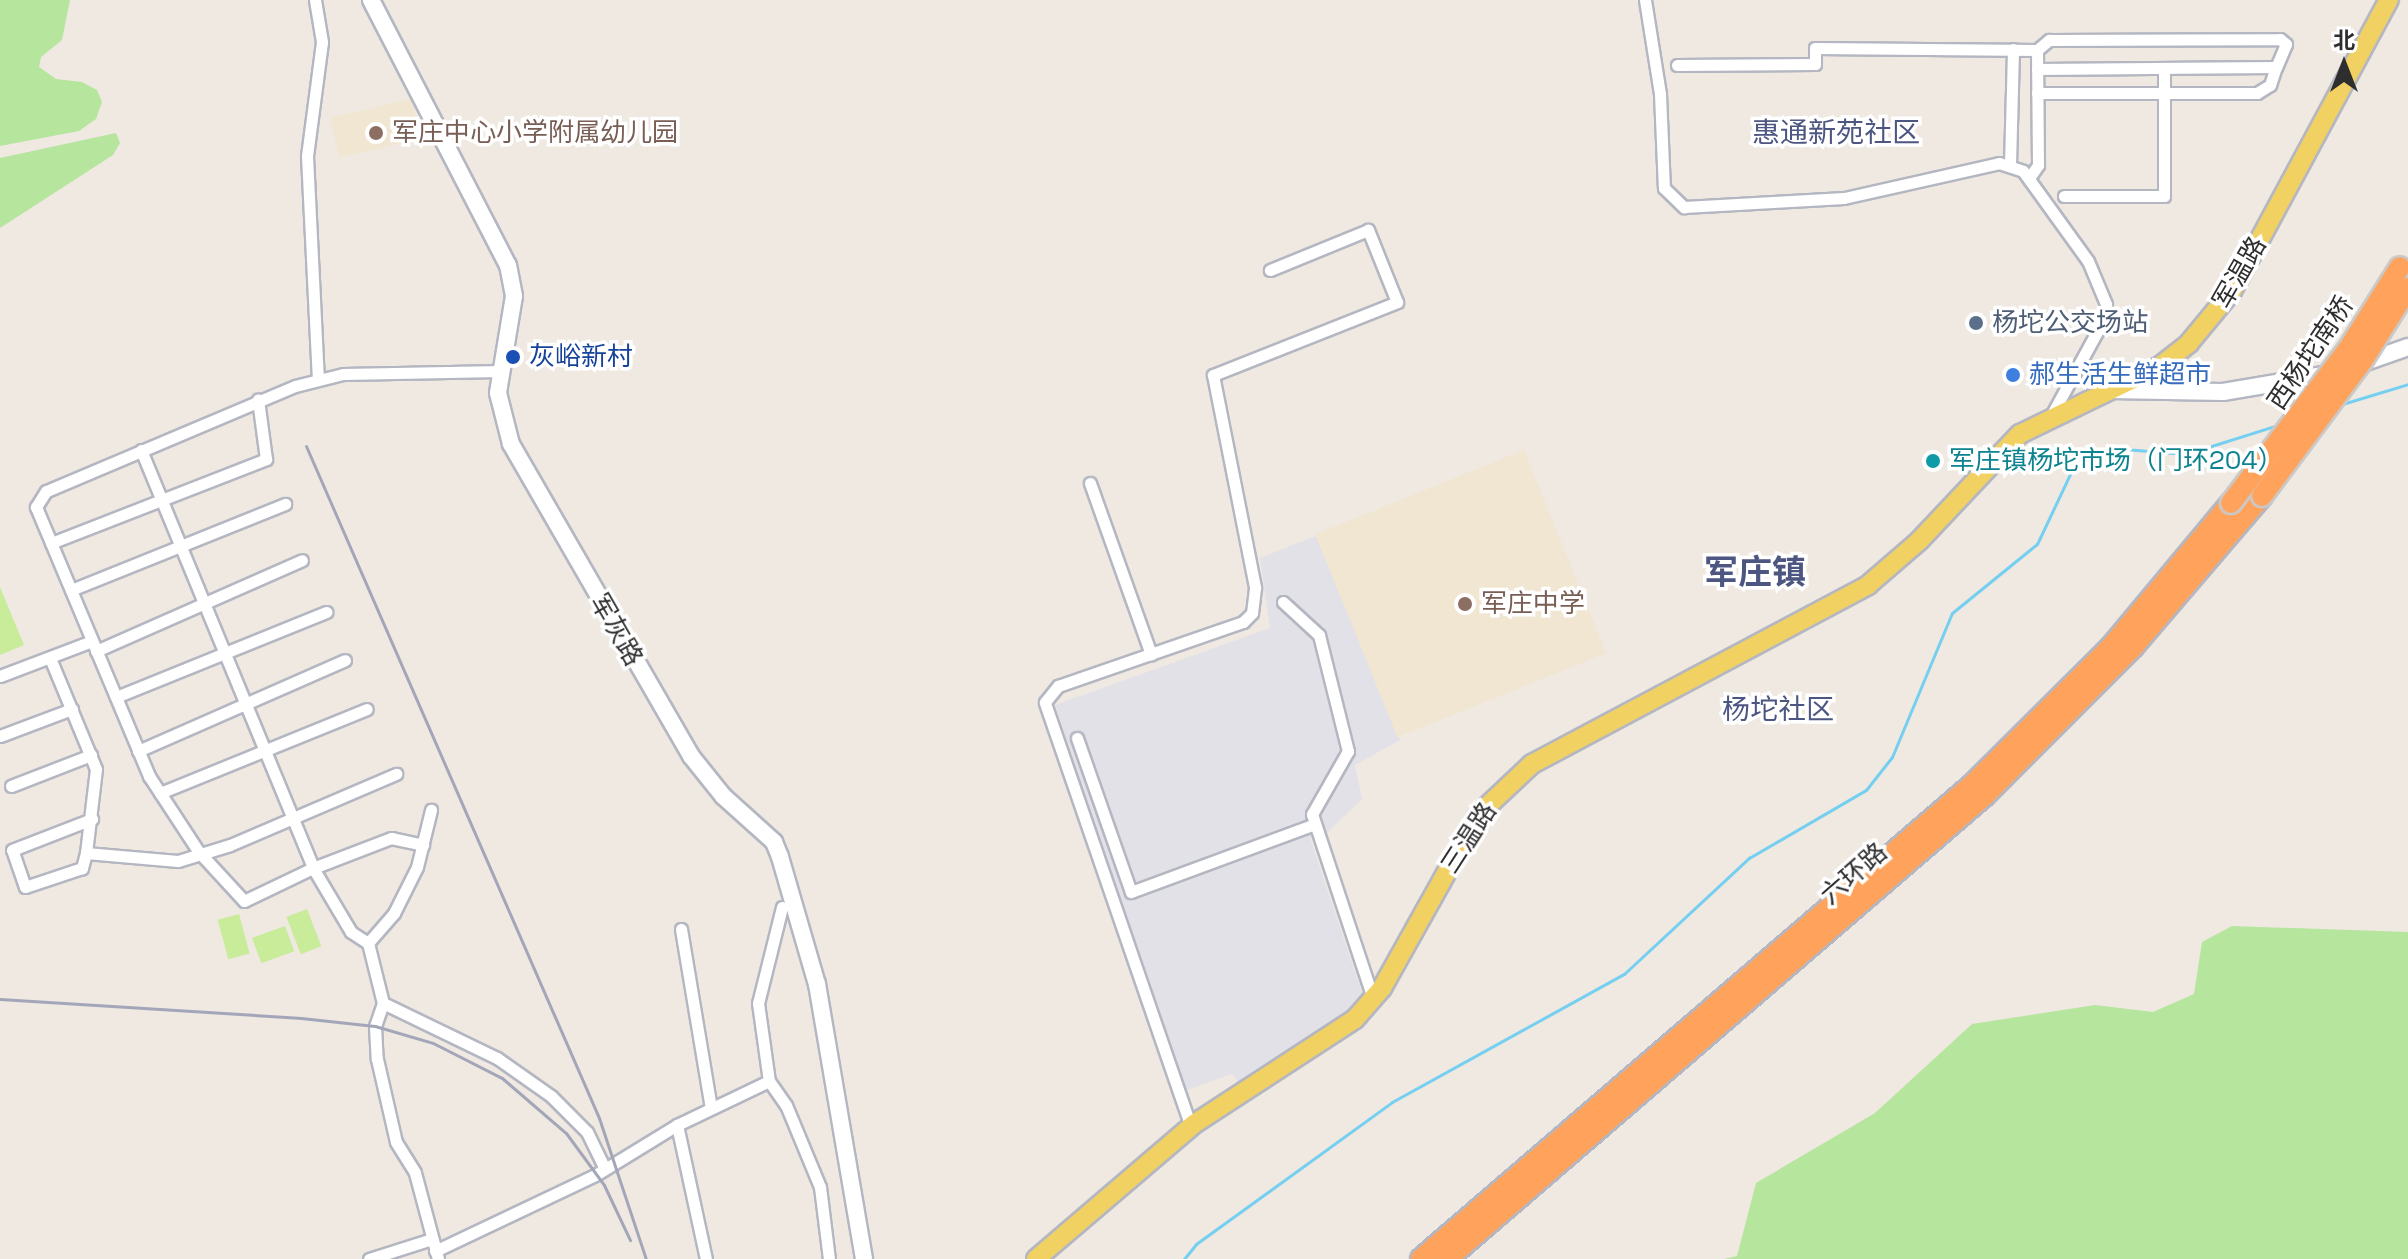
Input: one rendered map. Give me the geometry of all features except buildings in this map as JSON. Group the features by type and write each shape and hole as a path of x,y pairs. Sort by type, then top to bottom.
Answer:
{"highway":[{"name":"西杨坨南桥","path":"2231,503 2347,351 2404,260"},
{"name":"西杨坨南桥","path":"2262,496 2363,360 2408,288"},
{"name":"六环路","path":"1447,1259 1984,796 2133,647 2262,496"},
{"name":"六环路","path":"1421,1259 1971,786 2111,647 2231,503"}],"main road":[{"name":"军温路","path":"1997,454 2051,416 2160,366 2212,320 2389,0"},
{"name":"三温路","path":"1036,1259 1191,1127 1328,1040 1373,998 1480,813 1503,788 1535,763 1868,585 1919,541 1997,454"}],"street":[{"path":"315,0 322,42 307,156 318,379"},
{"name":"军灰路","path":"371,0 508,265 514,296 501,371 500,409 511,444 615,631 705,777 774,842 780,857 817,984 864,1259"},
{"path":"1645,0 1660,94 1664,188 1684,207 1844,198 2010,165 2029,178 2088,261 2106,304 2105,317 2051,416"},
{"path":"1677,65 1815,64 1815,48 2037,50 2049,40 2280,39 2285,53 2270,85 2257,93 2037,93"},
{"path":"2010,165 2013,49"},
{"path":"2029,178 2038,165 2037,50"},
{"path":"2037,69 2276,67"},
{"path":"2064,196 2164,196 2164,68"},
{"path":"1191,1127 1046,713 1045,702 1058,686 1243,622 1255,604 1213,375 1397,302 1368,230 1270,270"},
{"path":"2110,390 2186,394 2261,387 2338,372 2408,347"},
{"path":"423,845 391,838 313,868 244,901 201,854 160,793 138,751 36,507 46,491 258,400 318,379 501,371"},
{"path":"51,543 266,459 260,447 258,400"},
{"path":"141,450 313,868 351,932 368,943 383,1003 375,1026 377,1059 396,1142 415,1173 435,1249"},
{"path":"1090,483 1151,654"},
{"path":"71,590 285,504"},
{"path":"0,676 94,646 204,604 302,560"},
{"path":"1283,602 1319,635 1348,751 1312,814 1373,998"},
{"path":"116,697 326,612"},
{"path":"50,658 96,769 92,819 82,868 25,887 12,850 92,819"},
{"path":"138,751 345,660"},
{"path":"0,736 72,709"},
{"path":"160,793 367,709"},
{"path":"1077,738 1131,892 1315,824"},
{"path":"11,786 91,755"},
{"path":"86,853 129,861 178,861 293,820 396,774"},
{"path":"368,943 394,913 423,845 431,810"},
{"path":"782,907 758,1003 769,1081 786,1105 820,1187 829,1259"},
{"path":"681,929 711,1108"},
{"path":"383,1003 497,1058 551,1096 587,1132 604,1167"},
{"path":"369,1259 435,1249 604,1167 677,1125 769,1081"},
{"path":"677,1125 706,1259"}],"shaded area":[{"name":"军庄中心小学附属幼儿园","path":"411,99 420,139 339,158 330,118"},
{"name":"军庄中学","path":"1524,450 1606,653 1397,737 1315,534"},
{"path":"1316,536 1400,740 1355,765 1362,799 1328,832 1310,838 1362,993 1339,1020 1239,1084 1232,1074 1184,1091 1055,705 1270,628 1260,558"}],"green space":[{"path":"0,0 70,0 62,40 41,57 39,67 56,79 82,82 97,90 102,102 96,119 79,131 0,146"},
{"path":"116,133 120,143 113,155 0,228 0,158"},
{"path":"0,587 24,645 0,655"},
{"path":"307,909 321,946 301,954 286,917"},
{"path":"239,914 250,954 228,959 218,920"},
{"path":"285,926 294,951 261,963 252,938"},
{"path":"2232,926 2408,932 2408,1259 1724,1259 1737,1256 1756,1183 1875,1113 1972,1024 2095,1005 2153,1012 2194,994 2202,942"}],"waterway":[{"path":"2339,405 2408,384"},
{"path":"1184,1259 1196,1244 1392,1102 1624,974 1749,858 1866,790 1892,757 1952,613 2037,544 2072,470 2124,449 2186,454 2278,425"}],"railway":[{"path":"306,446 599,1118 646,1259"},
{"path":"0,999 301,1018 375,1026 433,1043 502,1078 566,1133 604,1185 630,1240"}],"place":[{"name":"军庄中心小学附属幼儿园","path":"376,133"},
{"name":"杨坨公交场站","path":"1976,323"},
{"name":"灰峪新村","path":"513,357"},
{"name":"郝生活生鲜超市","path":"2013,375"},
{"name":"军庄镇杨坨市场（门环204）","path":"1933,461"},
{"name":"军庄中学","path":"1465,604"}],"district":[{"name":"惠通新苑社区","path":"1836,132"},
{"name":"军庄镇","path":"1755,573"},
{"name":"杨坨社区","path":"1778,709"}]}
